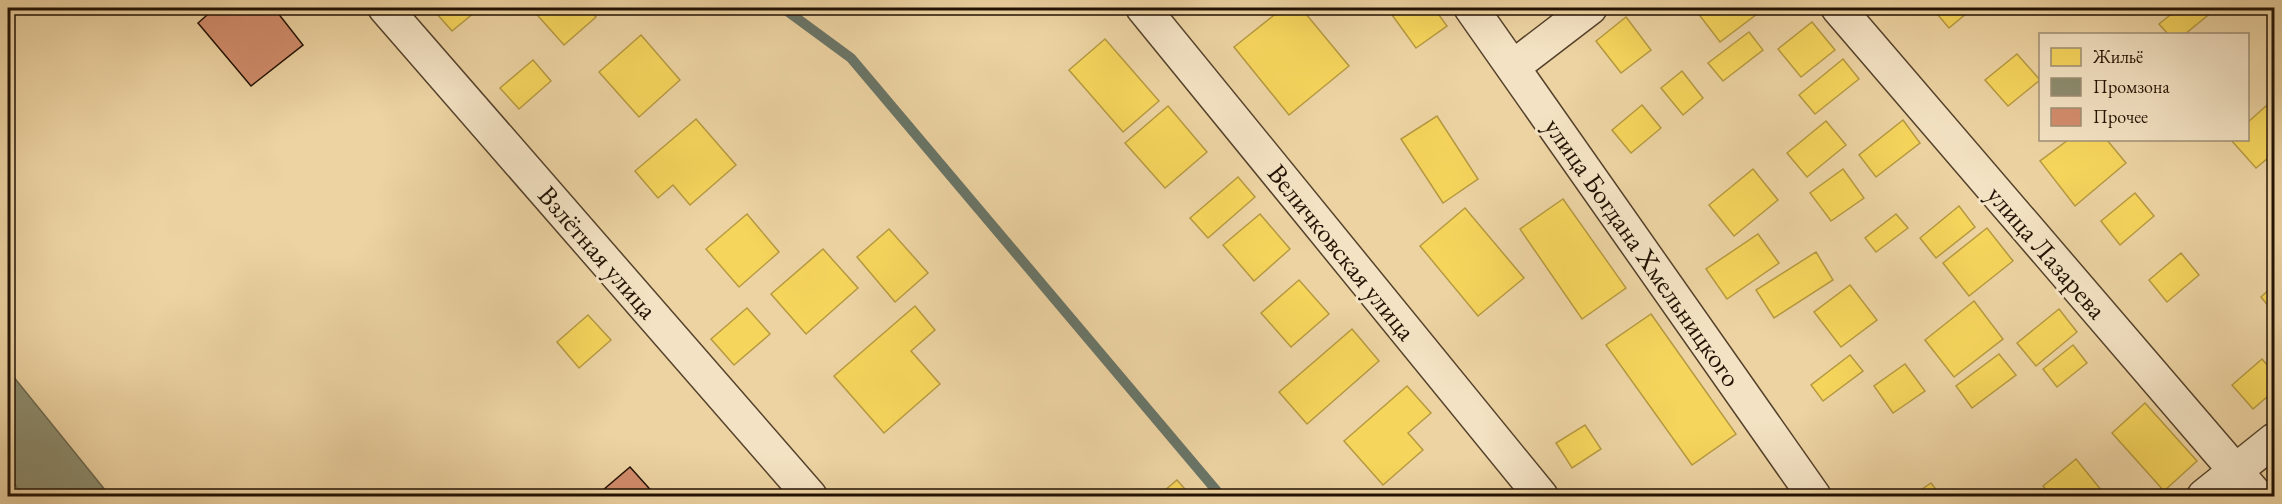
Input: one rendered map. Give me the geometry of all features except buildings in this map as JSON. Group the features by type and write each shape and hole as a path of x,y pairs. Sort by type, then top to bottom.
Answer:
{"street":[{"name":"Взлётная улица","path":"386,8 810,496"},
{"name":"Величковская улица","path":"1143,8 1541,496"},
{"name":"улица Богдана Хмельницкого","path":"1471,8 1814,496"},
{"path":"1513,67 1590,8"},
{"name":"улица Лазарева","path":"1838,8 2257,496"},
{"path":"2204,496 2274,440"}],"waterway":[{"path":"783,8 851,58 1221,496"}]}
